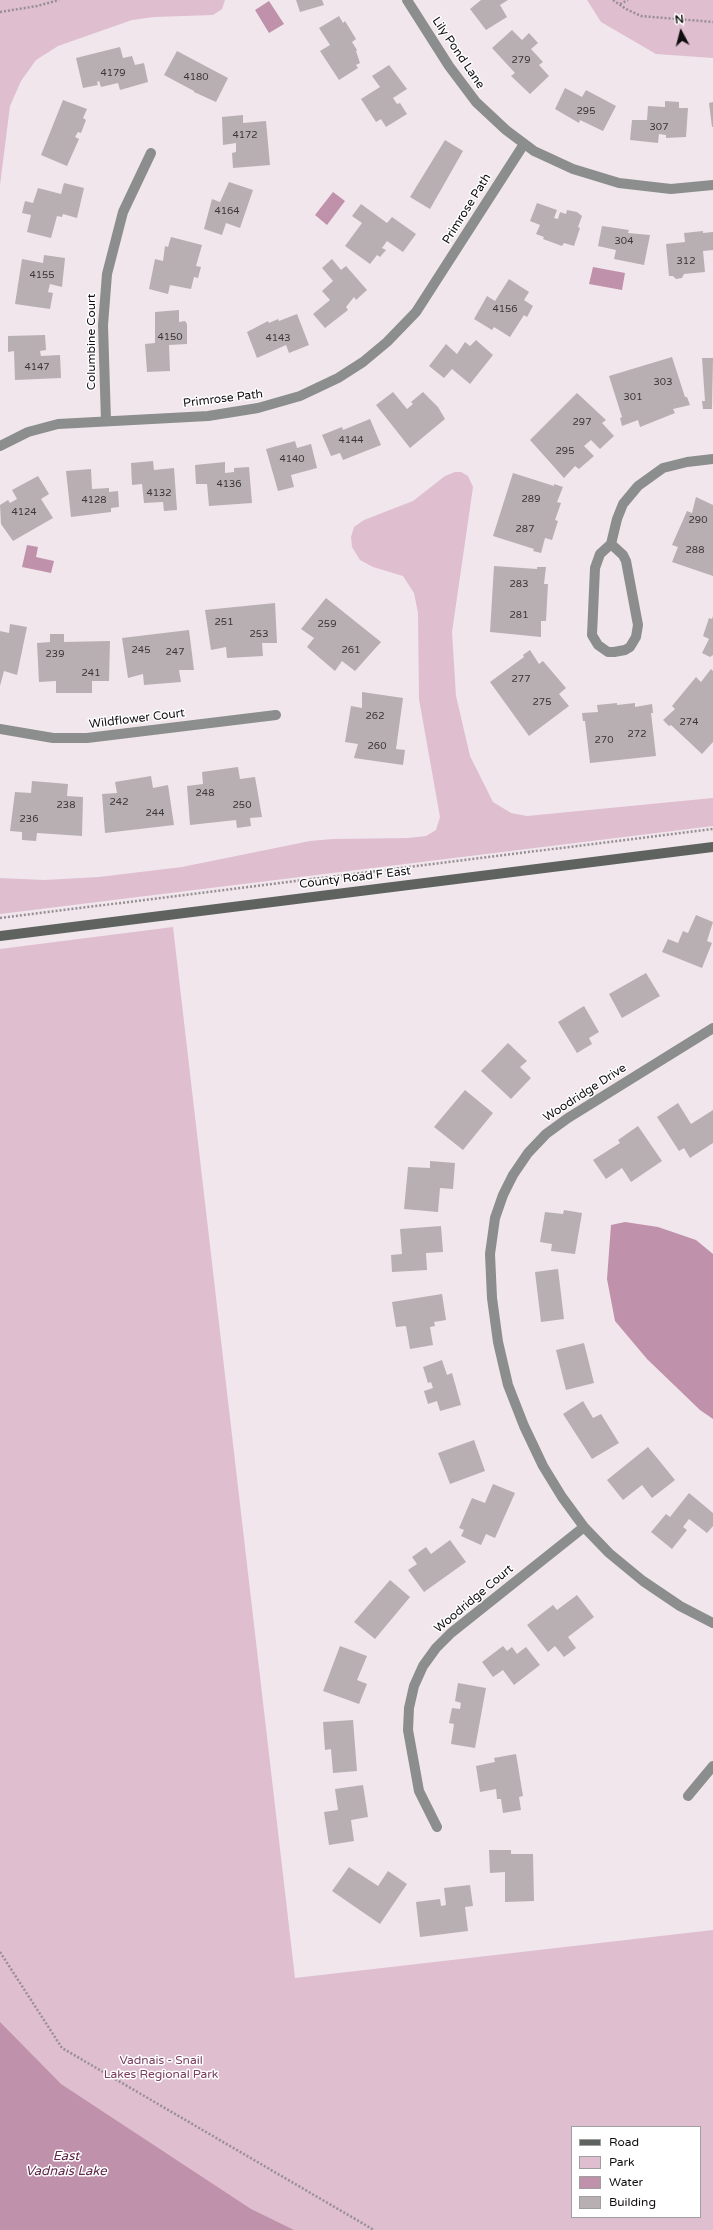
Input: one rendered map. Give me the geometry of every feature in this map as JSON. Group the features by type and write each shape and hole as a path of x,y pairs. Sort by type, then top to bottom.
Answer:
{"street":[{"name":"Lily Pond Lane","path":"407,0 449,66 467,91 486,113 524,144 560,164 614,182 657,188 713,186"},
{"name":"Primrose Path","path":"0,446 18,436 47,427 106,421 208,416 253,410 300,396 350,370 388,342 416,312 524,144"},
{"name":"Columbine Court","path":"106,421 103,324 107,274 123,212 151,153"},
{"path":"611,544 623,555 626,561 638,625 636,637 630,647 625,650 608,652 598,646 591,630 595,564 600,554 611,544 617,519 623,504 644,481 671,465 713,459"},
{"name":"Wildflower Court","path":"0,729 53,738 87,738 276,716"},
{"name":"County Road F East","path":"0,936 713,847"},
{"name":"Woodridge Drive","path":"713,1028 568,1118 546,1134 528,1153 513,1175 503,1195 495,1218 490,1254 492,1298 498,1342 508,1385 524,1426 543,1466 562,1497 584,1527 609,1553 643,1581 680,1606 713,1623"},
{"name":"Woodridge Court","path":"437,1827 418,1791 408,1730 411,1700 423,1666 436,1648 451,1633 584,1527"},
{"path":"688,1796 713,1766"}],"path":[{"path":"0,12 32,7 59,0"},
{"path":"613,0 619,5 640,16 713,22"},
{"path":"619,5 628,0"},
{"path":"0,918 713,829"},
{"path":"0,1952 62,2048 374,2230"}],"green space":[{"path":"0,0 225,0 222,9 213,15 154,17 132,20 58,46 36,60 21,81 10,106 0,185"},
{"path":"587,0 713,0 713,58 656,54 601,22"},
{"path":"455,472 461,472 468,476 473,487 452,632 456,696 470,756 493,802 511,813 527,816 713,798 713,826 0,914 0,878 44,880 99,877 182,867 310,841 333,839 408,838 426,836 436,830 440,817 419,699 418,613 414,593 403,576 373,567 360,560 352,547 351,537 354,527 364,520 413,501 445,476"},
{"name":"Vadnais - Snail Lakes Regional Park","path":"173,927 295,1978 713,1930 713,2230 0,2230 0,949"}],"water":[{"path":"269,1 284,24 269,33 255,10"},
{"path":"333,192 345,201 327,225 315,215"},
{"path":"593,267 625,273 622,290 589,284"},
{"path":"27,545 38,547 36,557 54,561 51,573 22,567"},
{"path":"625,1222 658,1227 696,1240 713,1254 713,1419 700,1410 647,1359 615,1321 607,1279 611,1225"},
{"name":"East Vadnais Lake","path":"0,2022 61,2084 251,2209 294,2230 0,2230"}],"building":[{"path":"296,0 322,0 324,5 300,12"},
{"path":"481,0 508,0 500,5 507,17 486,30 470,9"},
{"path":"339,16 343,23 345,21 356,39 352,42 357,50 360,63 356,65 358,68 339,80 320,51 330,45 319,28"},
{"path":"512,30 522,40 529,33 538,43 531,49 543,62 539,65 549,76 530,94 511,76 515,73 492,48"},
{"path":"120,47 123,58 132,56 135,65 144,63 148,82 120,90 118,83 101,87 99,81 97,82 98,85 83,88 76,58"},
{"path":"177,51 228,78 216,102 194,92 164,75"},
{"path":"389,65 407,89 393,98 397,104 400,103 407,114 386,127 381,119 376,122 361,99 380,87 372,76"},
{"path":"565,88 582,97 586,90 616,106 603,131 580,120 579,123 555,109"},
{"path":"63,100 87,109 83,118 86,120 81,133 78,132 75,137 79,139 67,166 41,155"},
{"path":"665,101 679,102 679,108 688,108 686,137 666,138 666,135 659,134 658,143 630,140 632,120 647,120 648,106 665,107"},
{"path":"713,102 713,127 712,127 709,103"},
{"path":"243,115 243,123 266,121 270,165 233,168 232,153 236,152 236,143 223,145 222,117"},
{"path":"445,140 463,151 430,209 410,197"},
{"path":"229,182 253,190 240,228 226,223 222,235 204,229 212,199 220,202"},
{"path":"64,183 84,188 77,218 63,214 62,217 57,216 51,238 27,232 31,215 22,213 25,201 33,203 38,188 61,194"},
{"path":"537,203 557,210 554,218 558,219 560,212 566,214 567,210 577,212 582,216 574,246 564,243 562,246 543,239 544,237 536,234 540,225 530,221"},
{"path":"361,204 387,223 392,217 416,234 403,252 387,241 382,248 386,250 380,257 377,255 370,264 345,246 362,223 352,216"},
{"path":"602,226 629,230 628,233 650,235 644,265 614,259 616,250 598,246"},
{"path":"703,231 703,233 713,232 713,250 703,251 705,272 684,274 682,278 676,279 673,276 669,276 666,244 685,242 684,233"},
{"path":"171,237 202,245 196,266 201,267 198,278 194,277 191,289 170,285 168,294 149,289 155,259 163,261 165,246 168,247"},
{"path":"44,255 65,258 62,287 50,284 48,292 53,293 50,309 15,304 22,259 43,263"},
{"path":"332,259 341,270 346,266 367,290 356,300 354,297 346,307 348,310 325,328 313,314 330,300 322,291 333,281 322,268"},
{"path":"509,279 529,292 524,300 533,306 527,317 524,315 510,337 494,327 492,330 474,319 487,296 495,301"},
{"path":"179,310 179,322 185,321 187,324 187,344 169,345 170,371 147,372 145,344 155,343 155,312"},
{"path":"297,314 309,345 289,353 286,345 257,358 247,332 268,321 269,323 278,319 279,321"},
{"path":"45,335 46,350 40,351 41,356 60,355 61,378 15,380 14,351 8,352 8,336"},
{"path":"476,340 493,355 470,384 452,369 444,378 429,366 446,344 457,354 465,342 470,346"},
{"path":"672,357 685,397 687,397 690,405 673,409 675,413 640,427 638,420 622,426 620,418 622,417 609,376"},
{"path":"702,358 713,358 712,409 703,409 702,401 705,401"},
{"path":"393,392 407,409 413,404 411,402 423,392 438,407 445,419 410,448 376,405"},
{"path":"577,393 606,420 602,423 614,436 600,449 591,440 584,446 594,456 579,469 575,466 564,478 530,440"},
{"path":"370,419 381,445 343,460 340,453 331,456 322,435 342,427 343,430"},
{"path":"295,441 297,448 311,444 317,468 291,475 294,487 278,491 266,449"},
{"path":"153,461 154,470 174,468 177,510 164,511 163,502 144,503 142,484 132,485 131,463"},
{"path":"225,462 225,473 234,472 234,468 249,467 252,503 209,506 207,484 196,484 195,465"},
{"path":"91,469 92,489 109,488 109,492 118,491 119,507 111,508 111,512 71,517 66,471"},
{"path":"513,473 554,486 554,484 563,487 557,502 561,503 555,520 558,521 552,540 545,538 541,553 533,551 534,549 493,536"},
{"path":"38,476 49,494 41,499 53,518 13,541 1,524 0,505 8,500 10,503 17,499 12,490"},
{"path":"696,497 713,505 713,576 672,562 678,547 672,545 687,511 692,513"},
{"path":"494,566 537,569 537,567 546,567 544,584 548,584 546,621 541,621 541,637 490,632"},
{"path":"326,598 381,642 355,671 342,661 335,671 307,647 314,638 301,629"},
{"path":"275,603 277,643 262,643 263,656 227,658 226,647 211,650 205,610"},
{"path":"713,616 713,655 710,657 702,653 709,639 703,636 709,618 712,619"},
{"path":"10,624 27,627 17,675 4,671 0,686 0,631 9,633"},
{"path":"189,630 194,670 179,670 181,682 144,685 143,674 128,678 122,638"},
{"path":"50,634 64,634 64,642 110,641 109,681 92,681 92,693 56,693 56,681 39,682 37,643 50,642"},
{"path":"530,650 539,664 543,661 566,688 559,694 569,706 529,736 490,682 524,657 523,655"},
{"path":"711,669 713,671 713,742 702,754 671,725 669,726 663,720 675,709 672,706 696,677 701,682"},
{"path":"362,692 403,698 396,749 405,750 403,765 354,758 358,744 345,742 351,706 362,708"},
{"path":"617,703 617,705 635,703 635,707 652,704 653,713 651,713 656,756 590,763 585,721 583,721 582,713 598,712 597,705"},
{"path":"238,767 240,779 255,777 262,817 250,818 251,826 237,828 236,820 190,825 187,786 203,784 202,772"},
{"path":"151,776 153,788 168,785 174,825 105,833 102,794 117,793 115,782"},
{"path":"32,781 68,784 67,796 83,797 82,836 37,833 36,841 22,840 22,832 10,831 15,792 31,793"},
{"path":"696,915 713,922 707,941 712,943 702,968 662,952 668,939 678,943 683,931 688,933"},
{"path":"646,973 660,996 622,1018 609,994"},
{"path":"584,1006 599,1032 589,1038 592,1044 577,1053 558,1022"},
{"path":"508,1043 527,1061 520,1067 531,1078 511,1099 481,1071"},
{"path":"465,1090 493,1113 463,1150 434,1127"},
{"path":"678,1103 691,1124 713,1110 713,1143 690,1158 684,1148 679,1151 657,1117"},
{"path":"638,1126 662,1161 631,1182 622,1168 606,1179 593,1160 620,1143 618,1140"},
{"path":"430,1161 455,1163 453,1189 440,1188 438,1212 404,1209 408,1167 430,1168"},
{"path":"564,1210 582,1213 575,1254 551,1251 552,1244 540,1242 545,1212 563,1214"},
{"path":"441,1226 443,1252 426,1253 427,1270 392,1272 391,1255 402,1254 400,1229"},
{"path":"558,1269 564,1319 541,1322 535,1272"},
{"path":"442,1294 446,1320 434,1322 435,1326 430,1327 433,1345 410,1349 406,1326 396,1327 392,1302"},
{"path":"584,1343 594,1383 566,1390 556,1350"},
{"path":"442,1360 447,1375 452,1373 461,1405 440,1411 437,1401 428,1404 424,1391 433,1388 431,1382 428,1383 423,1367"},
{"path":"583,1401 593,1418 601,1414 619,1443 592,1459 563,1414"},
{"path":"474,1440 485,1471 450,1484 438,1453"},
{"path":"648,1447 675,1480 652,1498 642,1485 623,1500 607,1480"},
{"path":"493,1484 515,1493 495,1538 486,1534 481,1545 461,1536 464,1530 459,1528 472,1498 485,1503"},
{"path":"689,1493 713,1513 713,1526 707,1533 689,1519 683,1527 687,1530 672,1549 651,1532 666,1514 670,1517"},
{"path":"450,1540 466,1562 424,1592 408,1570 417,1564 412,1557 426,1547 431,1554"},
{"path":"390,1580 410,1597 375,1639 354,1622"},
{"path":"577,1595 594,1617 568,1637 576,1648 564,1657 555,1646 548,1652 527,1625 553,1605 557,1610"},
{"path":"340,1646 367,1656 357,1680 367,1684 359,1704 323,1691"},
{"path":"503,1646 507,1651 512,1647 517,1654 526,1647 540,1665 514,1685 503,1670 493,1677 482,1662"},
{"path":"458,1683 486,1688 475,1748 451,1744 454,1724 449,1723 452,1708 460,1709 461,1703 455,1701"},
{"path":"353,1720 357,1771 333,1773 331,1749 325,1750 323,1722"},
{"path":"516,1754 523,1796 519,1797 521,1810 503,1813 501,1799 497,1799 496,1789 480,1792 476,1766 495,1762 494,1758"},
{"path":"363,1785 368,1817 351,1820 354,1841 329,1845 324,1812 338,1810 335,1789"},
{"path":"489,1850 511,1850 511,1854 533,1854 534,1901 505,1902 505,1872 490,1873"},
{"path":"349,1867 378,1886 388,1871 407,1884 380,1924 332,1891"},
{"path":"470,1885 473,1906 465,1907 468,1931 420,1937 416,1902 440,1899 441,1906 446,1905 444,1888"}]}
